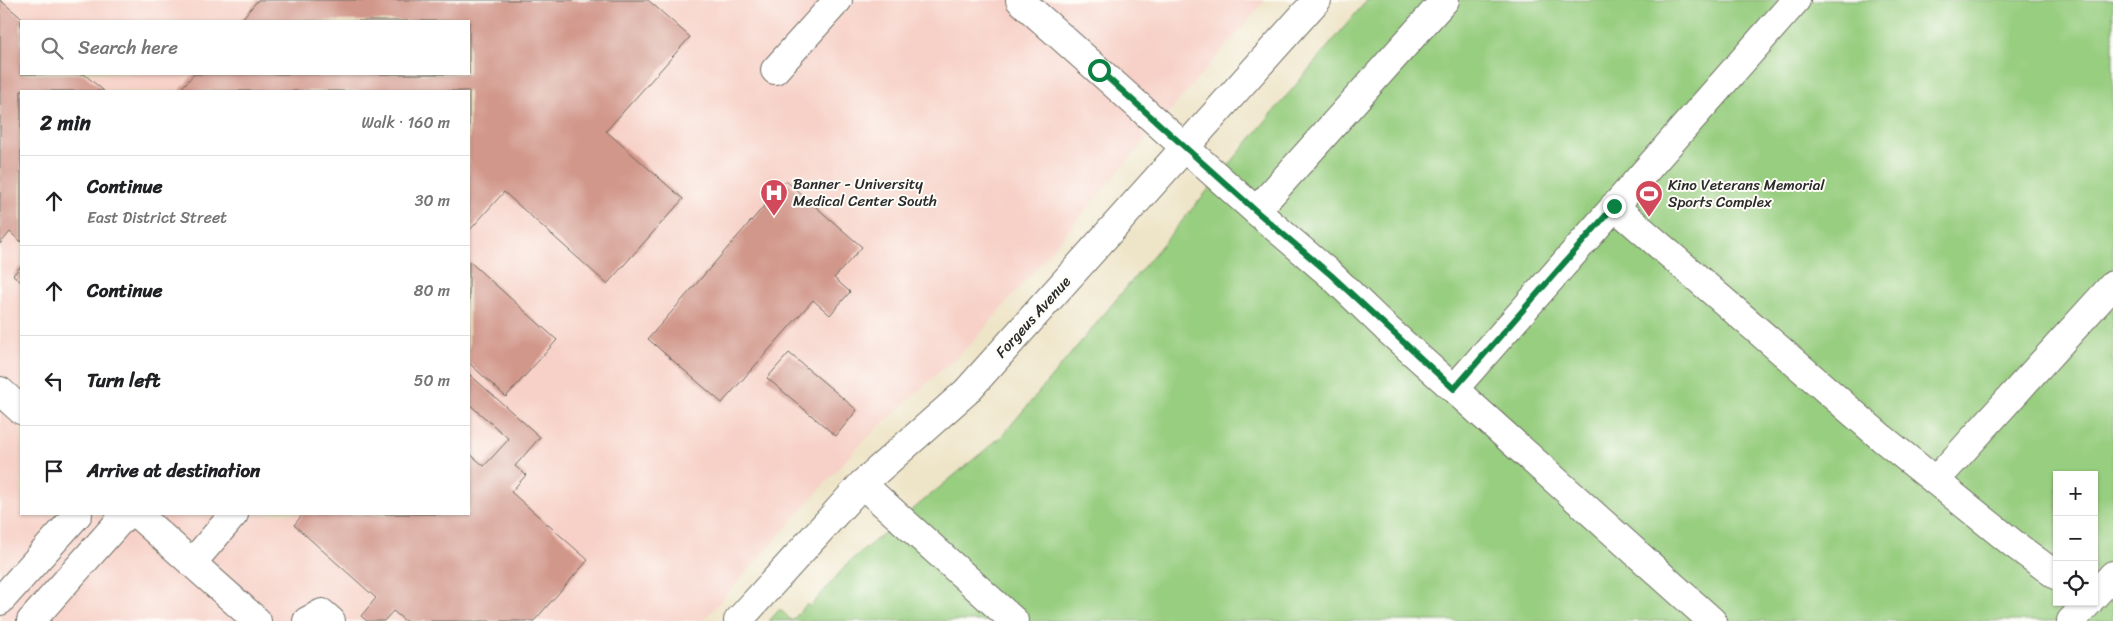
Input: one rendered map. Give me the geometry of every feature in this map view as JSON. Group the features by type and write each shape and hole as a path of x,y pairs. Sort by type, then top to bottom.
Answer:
{"street":[{"path":"775,70 838,0"},
{"path":"1020,0 1186,146 1256,211 1331,275 1454,389 1712,621"},
{"name":"Forgeus Avenue","path":"738,621 862,484 966,392 1317,0"},
{"path":"1256,211 1445,0"},
{"path":"1454,389 1796,0"},
{"path":"1614,206 1882,438 2015,546 2053,573"},
{"path":"1936,481 2113,285"},
{"path":"0,391 20,409"},
{"path":"862,484 1014,621"},
{"path":"0,601 77,515"},
{"path":"31,621 125,515"},
{"path":"138,515 257,621"},
{"path":"192,563 233,515"},
{"path":"2098,592 2113,575"},
{"path":"2072,621 2085,606"},
{"path":"307,621 322,613 331,621"}],"shaded area":[{"name":"Banner - University Medical Center South","path":"0,0 1265,0 973,342 860,444 703,621 0,621"}],"green space":[{"name":"Kino Veterans Memorial Sports Complex","path":"1367,0 2113,0 2113,621 792,621 807,604 810,607 849,562 1002,436"},
{"path":"780,609 792,621 769,621"}],"building":[{"path":"0,0 24,20 20,20 20,75 85,75 103,90 20,90 20,241 10,232 0,244"},
{"path":"258,0 648,0 690,37 606,131 683,199 607,284 504,192 470,230 470,90 180,90 193,75 470,75 470,20 241,20"},
{"path":"786,181 862,247 834,278 850,292 830,315 813,300 722,403 648,339"},
{"path":"470,262 557,340 506,397 470,364"},
{"path":"20,267 20,281 13,275"},
{"path":"789,353 857,410 836,436 767,378"},
{"path":"470,375 540,437 515,466 526,475 511,492 588,560 534,621 405,621 393,611 384,621 367,621 361,616 376,598 294,525 302,515 470,515 470,454 484,466 509,439 470,405"}],"place":[{"name":"Banner - University Medical Center South","path":"774,217"},
{"name":"Kino Veterans Memorial Sports Complex","path":"1649,218"}],"route":[{"path":"1099,70 1186,146 1256,211 1331,275 1454,389 1614,206"}]}
